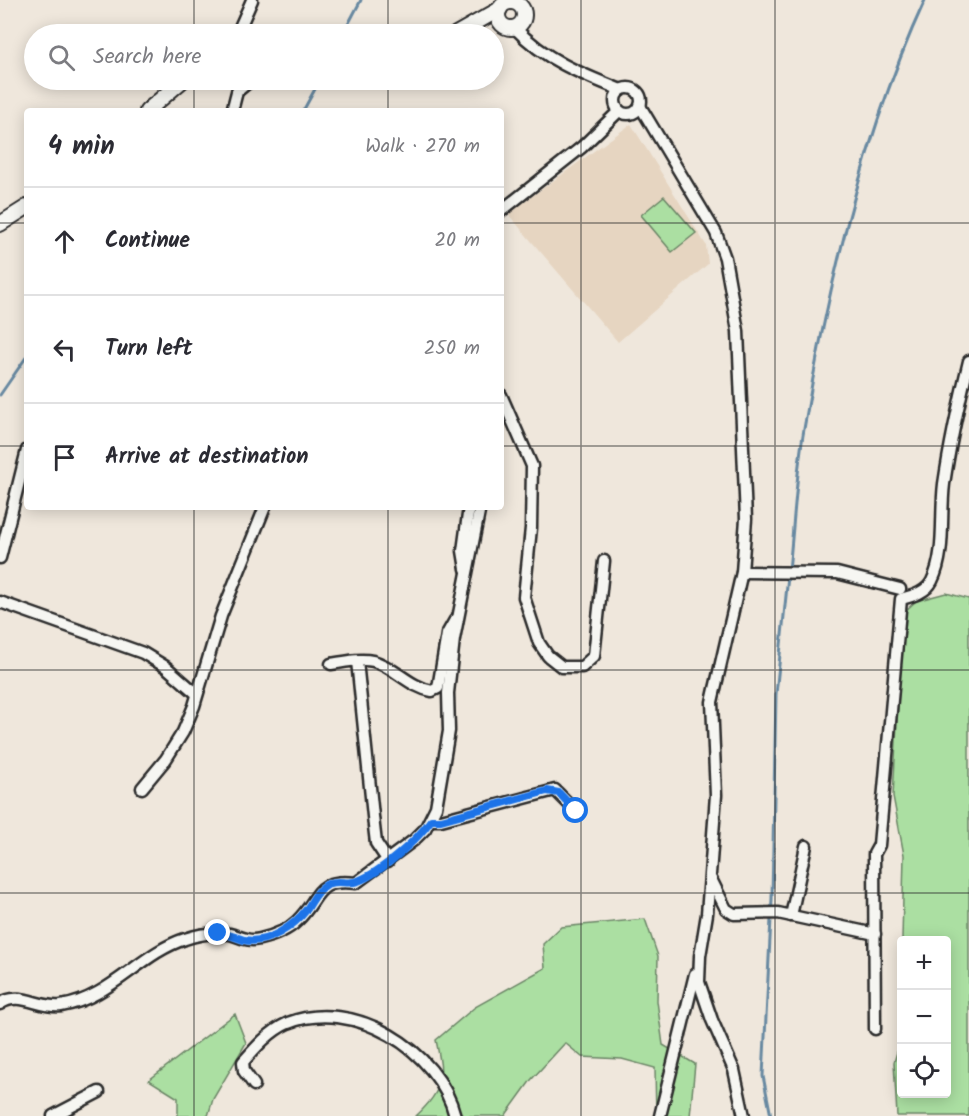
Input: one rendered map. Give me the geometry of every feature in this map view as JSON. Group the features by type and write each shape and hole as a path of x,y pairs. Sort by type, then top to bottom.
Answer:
{"street":[{"path":"241,24 252,0"},
{"path":"481,21 501,23 498,16 507,4"},
{"path":"475,24 507,4 526,6 522,24 515,28 504,26"},
{"path":"515,28 536,49 554,62 621,90"},
{"path":"619,111 615,98 621,90 628,88 636,91 640,98 640,106 716,233 725,258 738,331 746,519 742,572 712,702 716,795 707,914 700,956 660,1116"},
{"path":"150,108 171,90"},
{"path":"233,108 238,90"},
{"path":"619,111 631,114 640,106"},
{"path":"504,209 582,147 619,111"},
{"path":"0,224 24,209"},
{"path":"875,1029 874,855 879,845 901,599 919,594 931,582 939,554 944,487 954,423 969,362"},
{"path":"504,402 532,466 531,528 524,597 539,643 548,656 562,667 582,667 594,656 604,561"},
{"path":"0,558 24,462"},
{"path":"142,788 166,759 183,732 198,694 221,616 264,510"},
{"path":"466,570 463,551 469,510"},
{"path":"0,1004 8,999 17,998 62,1006 111,985 167,947 202,934 232,935 245,940 274,934 296,922 318,891 326,885 342,881 356,883 414,840 431,820 442,776 448,731 448,693 459,612 466,570 473,555 480,510"},
{"path":"742,572 837,573 900,589"},
{"path":"0,602 143,653 166,667 198,694"},
{"path":"331,664 371,661 384,665 415,686 432,691 438,688 447,634 459,612"},
{"path":"357,661 376,843 388,861"},
{"path":"431,820 453,817 547,791 559,793 576,811"},
{"path":"791,916 806,846"},
{"path":"710,877 726,909 734,914 778,913 875,934"},
{"path":"700,956 699,982 712,1020 734,1070 744,1116"},
{"path":"255,1085 244,1071 243,1062 257,1045 288,1023 331,1015 361,1023 406,1045 445,1089 455,1116"},
{"path":"53,1116 99,1092"}],"shaded area":[{"path":"631,124 706,245 708,264 618,342 508,214"}],"green space":[{"path":"664,196 696,233 672,252 641,215"},
{"path":"946,593 969,599 969,1116 897,1116 894,1062 897,1052 897,1098 951,1098 951,936 902,936 904,855 893,796 903,613 916,601"},
{"path":"645,919 658,956 657,1001 663,1045 695,1064 690,1116 656,1116 655,1068 622,1059 582,1057 565,1043 531,1080 505,1116 416,1116 426,1107 440,1082 436,1040 475,1007 545,968 543,944 561,927"},
{"path":"235,1014 246,1043 213,1099 208,1116 178,1116 178,1098 149,1080"}],"waterway":[{"path":"348,24 361,0"},
{"path":"789,570 801,446 824,320 837,265 866,156 903,50 925,0"},
{"path":"305,108 315,90"},
{"path":"0,395 24,360"},
{"path":"771,1116 763,1076 772,899 776,694 788,576"}],"route":[{"path":"218,933 245,940 259,939 286,929 303,915 318,891 333,882 356,883 367,877 414,840 431,820 441,820 555,790 576,811"}]}
